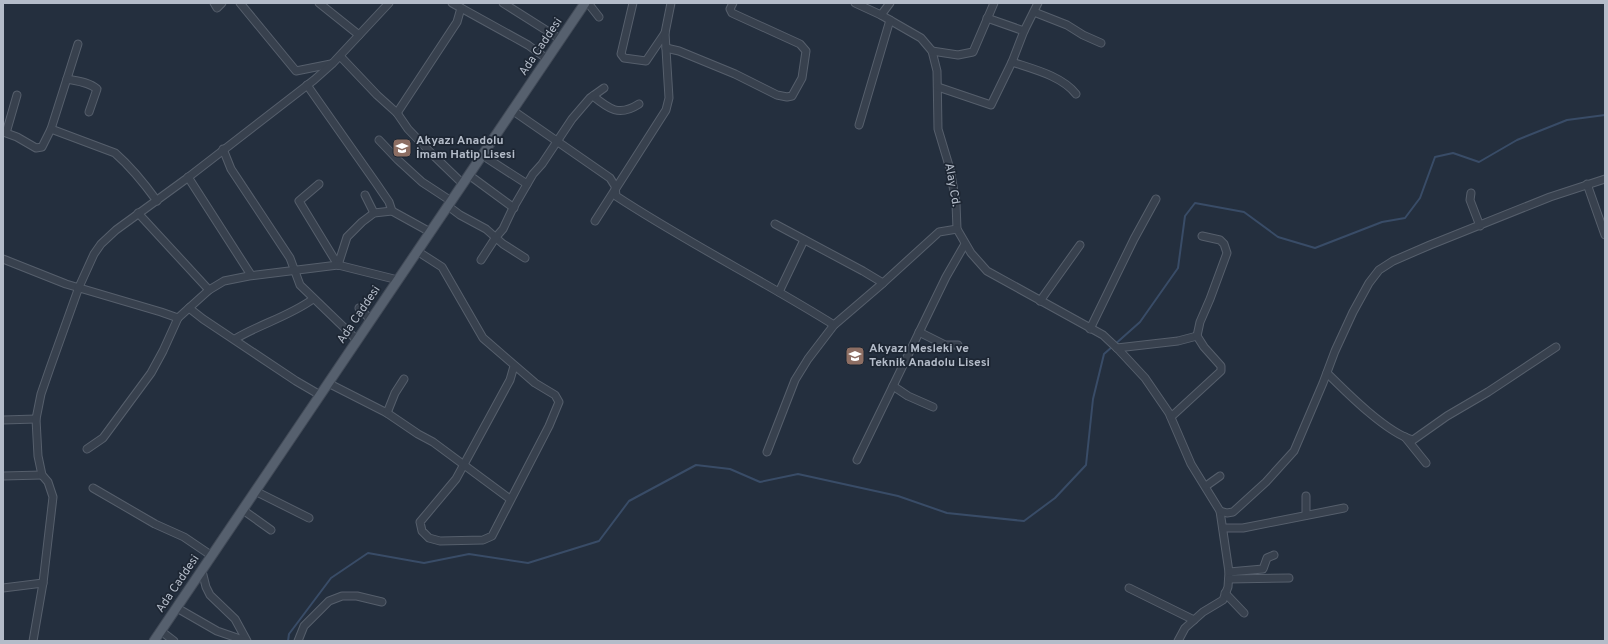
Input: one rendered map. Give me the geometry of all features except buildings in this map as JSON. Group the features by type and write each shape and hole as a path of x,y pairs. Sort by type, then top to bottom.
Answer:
{"main road":[{"name":"Ada Caddesi","path":"154,641 584,3"}],"street":[{"path":"214,3 217,8 222,3"},
{"path":"240,3 296,71 332,64"},
{"path":"319,3 359,35"},
{"path":"33,641 43,583 53,497 48,482 42,475 38,456 36,419 45,381 79,287 94,254 101,244 138,213 157,201 332,64 389,3"},
{"path":"452,3 528,45 547,59"},
{"path":"503,3 560,39"},
{"path":"588,3 600,17"},
{"path":"633,3 622,54 624,58 646,61 665,33"},
{"path":"595,220 666,110 669,98 665,33 671,3"},
{"path":"666,48 678,50 735,74 777,95 787,97 792,96 802,78 806,51 800,44 732,13 730,9 733,3"},
{"name":"Alay Cd.","path":"855,3 881,15 921,38 932,51 937,71 938,129 950,169 956,203 957,230 971,253 987,271 1103,335 1118,349 1145,378 1171,417 1191,464 1220,510"},
{"path":"881,15 890,3"},
{"path":"932,51 958,55 973,52 994,3"},
{"path":"938,87 991,105 1038,3"},
{"path":"397,113 457,22 461,8"},
{"path":"1034,12 1067,25 1083,35 1101,43"},
{"path":"987,18 1024,31"},
{"path":"859,125 890,20"},
{"path":"17,95 6,133 17,137 36,148 42,147 51,129 78,44"},
{"path":"340,56 397,113 408,129 432,156 463,184"},
{"path":"1012,62 1060,80 1070,86 1076,94"},
{"path":"67,79 84,82 93,86 97,90 89,112"},
{"path":"307,85 389,202 392,211"},
{"path":"481,260 503,229 527,184 572,119 593,96 604,88"},
{"path":"593,96 616,111 624,112 639,104"},
{"path":"512,110 610,178 615,186 616,196 642,213 779,292 834,326"},
{"path":"51,129 115,153 143,181 157,201"},
{"path":"379,140 398,160 422,182 449,203 460,215 486,228 503,244 525,258"},
{"path":"223,149 231,169 290,258 300,285 357,340"},
{"path":"482,154 527,184"},
{"path":"469,175 514,208"},
{"path":"188,177 251,275"},
{"path":"1220,510 1227,513 1232,512 1266,482 1294,451 1335,351 1353,312 1369,283 1380,270 1393,261 1587,184 1605,179"},
{"path":"319,184 298,201 338,265"},
{"path":"1587,184 1605,235"},
{"path":"1471,193 1470,200 1480,226"},
{"path":"365,195 374,213"},
{"path":"1090,328 1134,239 1156,199"},
{"path":"338,265 346,237 374,213 392,211 430,232"},
{"path":"138,213 209,290"},
{"path":"775,224 883,283"},
{"path":"767,452 795,380 808,359 834,326 939,232 957,230"},
{"path":"1171,417 1221,370 1221,366 1204,347 1197,336 1200,322 1227,253 1224,244 1220,240 1202,236"},
{"path":"779,292 804,240"},
{"path":"857,460 946,277 965,244"},
{"path":"1040,301 1080,245"},
{"path":"417,251 442,267 483,338 535,383 555,395 559,402 492,536 483,540 440,541 429,538 422,531 420,522 456,479 510,380 514,366"},
{"path":"3,259 66,284 178,318"},
{"path":"87,449 103,438 151,373 178,318 209,290 224,281 251,275 338,265 398,280"},
{"path":"235,339 304,306 313,298"},
{"path":"189,308 296,381 320,395"},
{"path":"359,308 370,320"},
{"path":"919,332 945,345 958,345"},
{"path":"1118,349 1178,341 1197,336"},
{"path":"1405,438 1413,440 1421,436 1447,416 1488,392 1556,347"},
{"path":"1327,373 1351,396 1405,438 1426,463"},
{"path":"387,413 395,393 404,379"},
{"path":"328,383 387,413 418,434 433,442 510,499"},
{"path":"893,386 908,396 933,407"},
{"path":"3,420 36,419"},
{"path":"3,476 42,475"},
{"path":"1206,486 1220,476"},
{"path":"94,488 155,524 184,537 212,556"},
{"path":"255,492 309,518"},
{"path":"1306,496 1306,515"},
{"path":"1223,528 1243,528 1344,508"},
{"path":"242,510 271,530"},
{"path":"1178,641 1184,628 1223,600 1226,593 1229,576 1220,510"},
{"path":"1229,576 1263,569 1267,558 1274,555"},
{"path":"202,571 206,587 210,595 235,619 246,641"},
{"path":"1229,576 1257,580 1289,578"},
{"path":"3,588 43,583"},
{"path":"1129,588 1194,620"},
{"path":"1226,593 1244,613"},
{"path":"298,641 304,626 329,601 342,596 357,596 382,602"},
{"path":"177,608 217,631 246,641"},
{"path":"161,631 174,641"}],"waterway":[{"path":"288,641 289,634 331,578 368,553 424,563 469,554 528,563 599,541 629,501 696,465 730,469 760,482 798,474 898,496 947,513 1024,521 1055,498 1086,465 1093,399 1104,354 1140,322 1178,268 1185,216 1195,203 1244,212 1278,237 1315,248 1382,222 1405,218 1420,198 1435,157 1453,153 1479,162 1517,140 1567,120 1605,115"}],"place":[{"name":"Akyazı Anadolu İmam Hatip Lisesi","path":"402,148"},
{"name":"Akyazı Mesleki ve Teknik Anadolu Lisesi","path":"855,356"}]}
